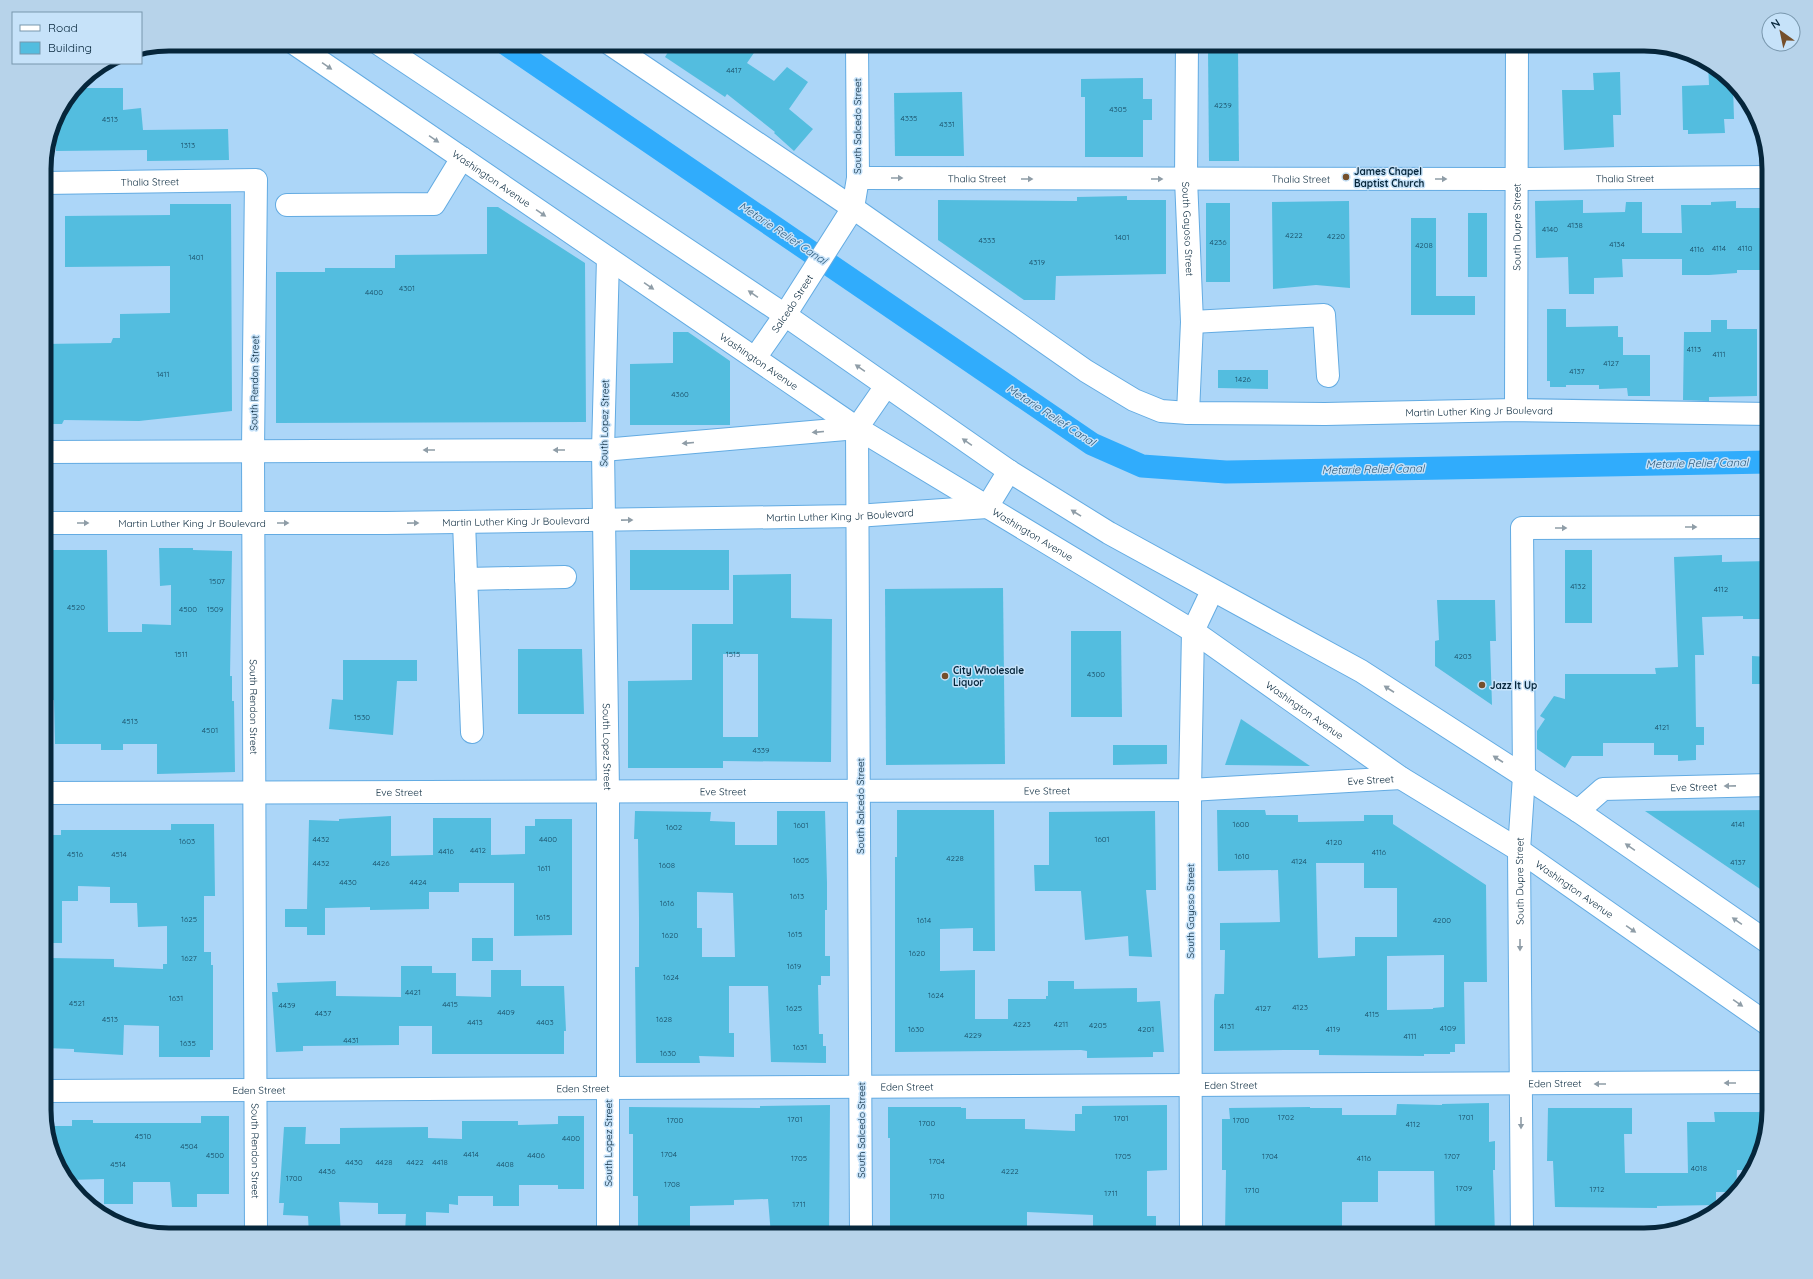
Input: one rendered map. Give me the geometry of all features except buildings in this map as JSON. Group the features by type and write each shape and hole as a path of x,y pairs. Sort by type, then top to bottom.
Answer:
{"street":[{"name":"Washington Avenue","path":"304,51 857,428 1193,631 1401,778 1519,850 1762,1020"},
{"path":"389,51 785,316 1009,471 1109,533 1212,591 1361,671 1578,811 1762,938"},
{"path":"620,51 853,208 1086,371 1134,400 1161,411 1188,413"},
{"name":"South Salcedo Street","path":"853,208 858,178 857,51"},
{"name":"South Gayoso Street","path":"1187,51 1186,179 1192,322 1188,413"},
{"name":"South Dupre Street","path":"1516,410 1517,51"},
{"path":"287,205 434,204 462,158"},
{"name":"Thalia Street","path":"858,178 1517,179 1762,177"},
{"name":"Thalia Street","path":"51,183 256,180"},
{"name":"South Rendon Street","path":"256,180 253,450 255,791 254,1090 256,1228"},
{"name":"Salcedo Street","path":"755,358 785,316 853,208"},
{"name":"South Lopez Street","path":"608,258 602,450 608,792 608,1228"},
{"path":"1192,322 1324,315 1328,376"},
{"path":"51,452 253,450 602,450 857,428 886,386"},
{"name":"Martin Luther King Jr Boulevard","path":"1188,413 1325,414 1516,410 1762,414"},
{"name":"South Salcedo Street","path":"857,428 856,516 860,790 861,1228"},
{"path":"987,507 1009,471"},
{"name":"Martin Luther King Jr Boulevard","path":"51,523 464,522 856,516 987,507"},
{"path":"464,522 472,732"},
{"name":"South Dupre Street","path":"1522,1228 1519,850 1524,776 1522,528 1762,527"},
{"path":"466,579 565,577"},
{"name":"South Gayoso Street","path":"1191,1228 1190,790 1193,631 1212,591"},
{"name":"Eve Street","path":"51,793 255,791 608,792 1190,790 1401,778"},
{"name":"Eve Street","path":"1578,811 1603,789 1762,785"},
{"name":"Eden Street","path":"51,1091 1762,1082"}],"waterway":[{"name":"Metarie Relief Canal","path":"516,51 1092,444 1142,466 1226,472 1762,462"}],"place":[{"name":"James Chapel Baptist Church","path":"1346,177"},
{"name":"City Wholesale Liquor","path":"945,676"},
{"name":"Jazz It Up","path":"1482,685"}]}
